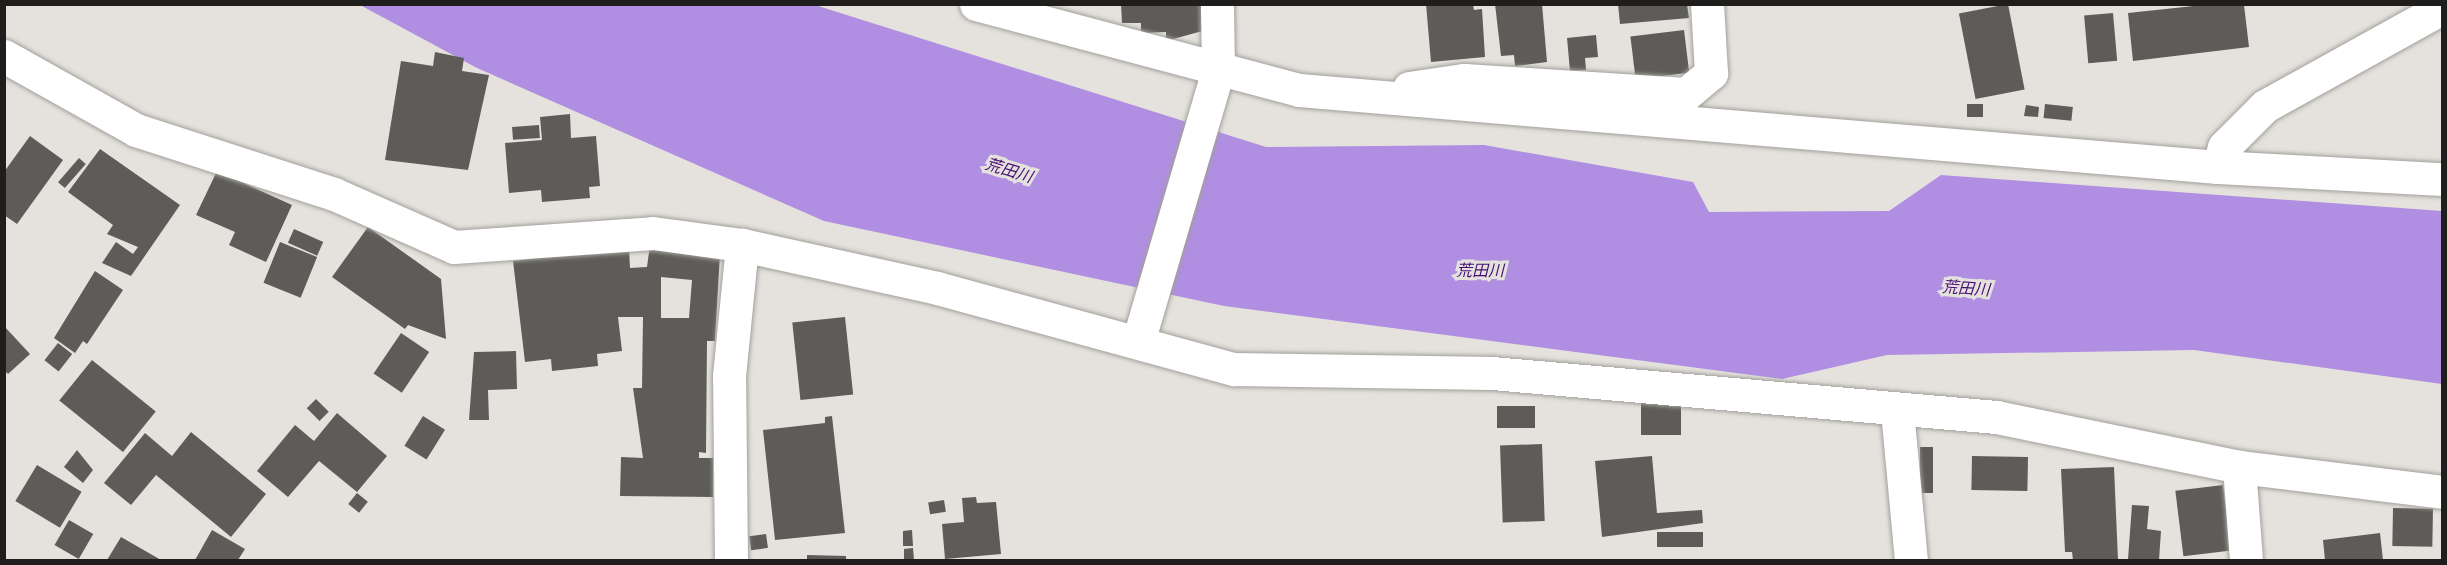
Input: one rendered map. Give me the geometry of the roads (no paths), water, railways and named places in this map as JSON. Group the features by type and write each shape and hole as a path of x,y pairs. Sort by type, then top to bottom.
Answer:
{"street":[{"path":"976,4 1214,81 1390,99 2218,167 2442,179"},
{"path":"1140,332 1214,81 1217,4"},
{"path":"1390,99 1410,88 1464,80 1686,94 1711,73 1707,4"},
{"path":"2218,167 2224,147 2265,106 2441,7"},
{"path":"4,56 136,130 334,194 454,247 653,233 742,245 1140,332 1234,369 1492,373 1996,417 2240,467 2442,492"},
{"path":"730,561 729,376 742,245"},
{"path":"1897,410 1911,561"},
{"path":"2240,467 2246,561"}],"water":[{"name":"荒田川","path":"360,5 815,5 1266,147 1484,145 1693,182 1709,212 1889,211 1941,175 2442,211 2442,384 2194,350 1887,355 1782,379 1224,306 824,221 477,68"}]}
